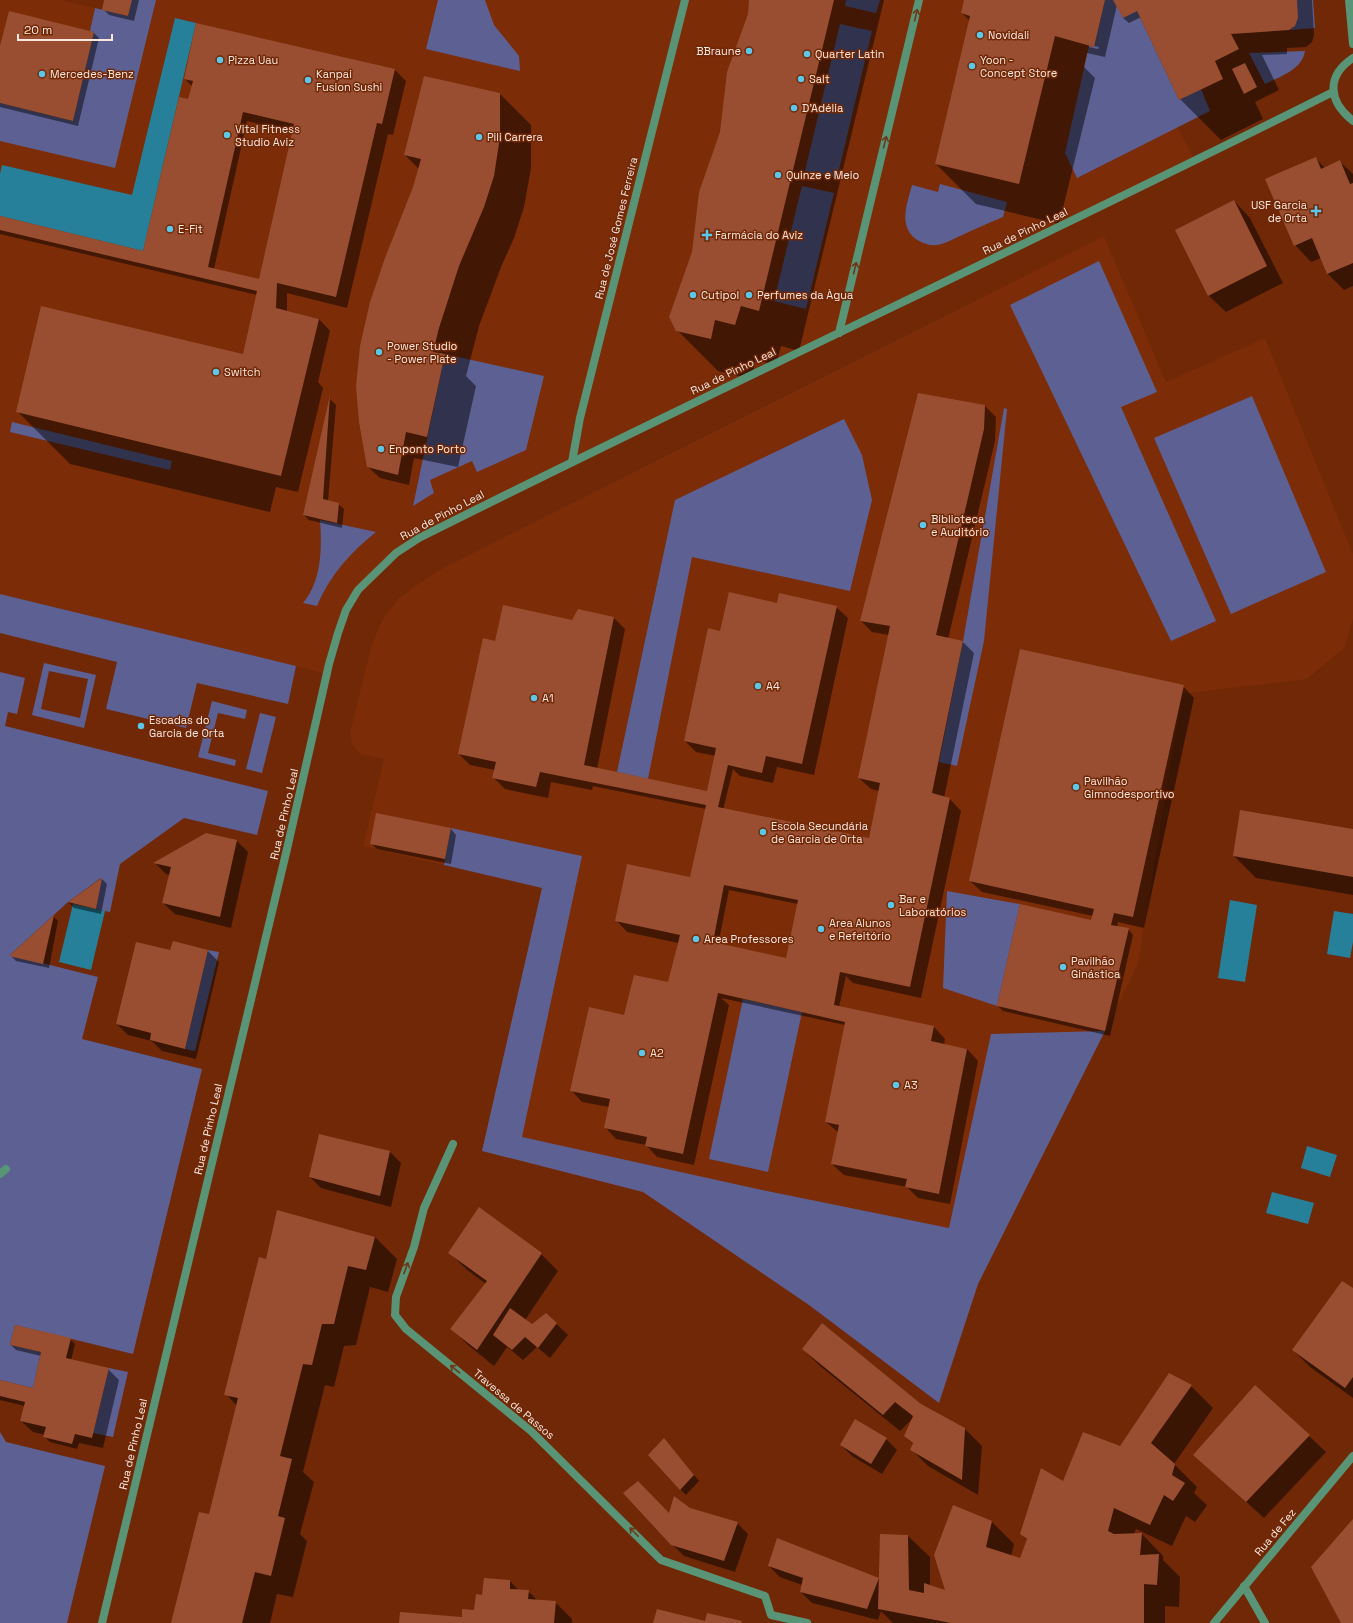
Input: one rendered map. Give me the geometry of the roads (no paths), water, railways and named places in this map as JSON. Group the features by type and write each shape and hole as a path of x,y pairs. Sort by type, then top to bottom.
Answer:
{"street":[{"name":"Rua de José Gomes Ferreira","path":"572,462 580,418 685,0"},
{"path":"839,333 919,0"},
{"path":"1349,0 1353,44"},
{"path":"1353,58 1343,65 1335,77 1333,92 1339,105 1353,121"},
{"name":"Rua de Pinho Leal","path":"102,1623 287,849 329,664 346,610 358,590 396,553 419,538 572,462 1195,161 1333,92"},
{"name":"Travessa de Passos","path":"453,1144 424,1208 414,1247 396,1297 395,1315 406,1329 532,1431 661,1560 765,1596 772,1615 807,1623"},
{"name":"Rua de Fez","path":"1214,1623 1353,1456"},
{"path":"1244,1586 1265,1623"}],"place":[{"name":"Novidali","path":"980,35"},
{"name":"BBraune","path":"749,51"},
{"name":"Quarter Latin","path":"807,54"},
{"name":"Pizza Uau","path":"220,60"},
{"name":"Yoon - Concept Store","path":"972,66"},
{"name":"Mercedes-Benz","path":"42,74"},
{"name":"Salt","path":"801,79"},
{"name":"Kanpai Fusion Sushi","path":"308,80"},
{"name":"D'Adélia","path":"794,108"},
{"name":"Vital Fitness Studio Aviz","path":"227,135"},
{"name":"Pili Carrera","path":"479,137"},
{"name":"Quinze e Meio","path":"778,175"},
{"name":"USF Garcia de Orta","path":"1316,211"},
{"name":"E-Fit","path":"170,229"},
{"name":"Farmácia do Aviz","path":"707,235"},
{"name":"Cutipol","path":"693,295"},
{"name":"Perfumes da Àgua","path":"749,295"},
{"name":"Power Studio - Power Plate","path":"379,352"},
{"name":"Switch","path":"216,372"},
{"name":"Enponto Porto","path":"381,449"},
{"name":"Biblioteca e Auditório","path":"923,525"},
{"name":"A4","path":"758,686"},
{"name":"A1","path":"534,698"},
{"name":"Escadas do Garcia de Orta","path":"141,726"},
{"name":"Pavilhão Gimnodesportivo","path":"1076,787"},
{"name":"Escola Secundária de Garcia de Orta","path":"763,832"},
{"name":"Bar e Laboratórios","path":"891,905"},
{"name":"Area Alunos e Refeitório","path":"821,929"},
{"name":"Area Professores","path":"696,939"},
{"name":"Pavilhão Ginástica","path":"1063,967"},
{"name":"A2","path":"642,1053"},
{"name":"A3","path":"896,1085"}]}
